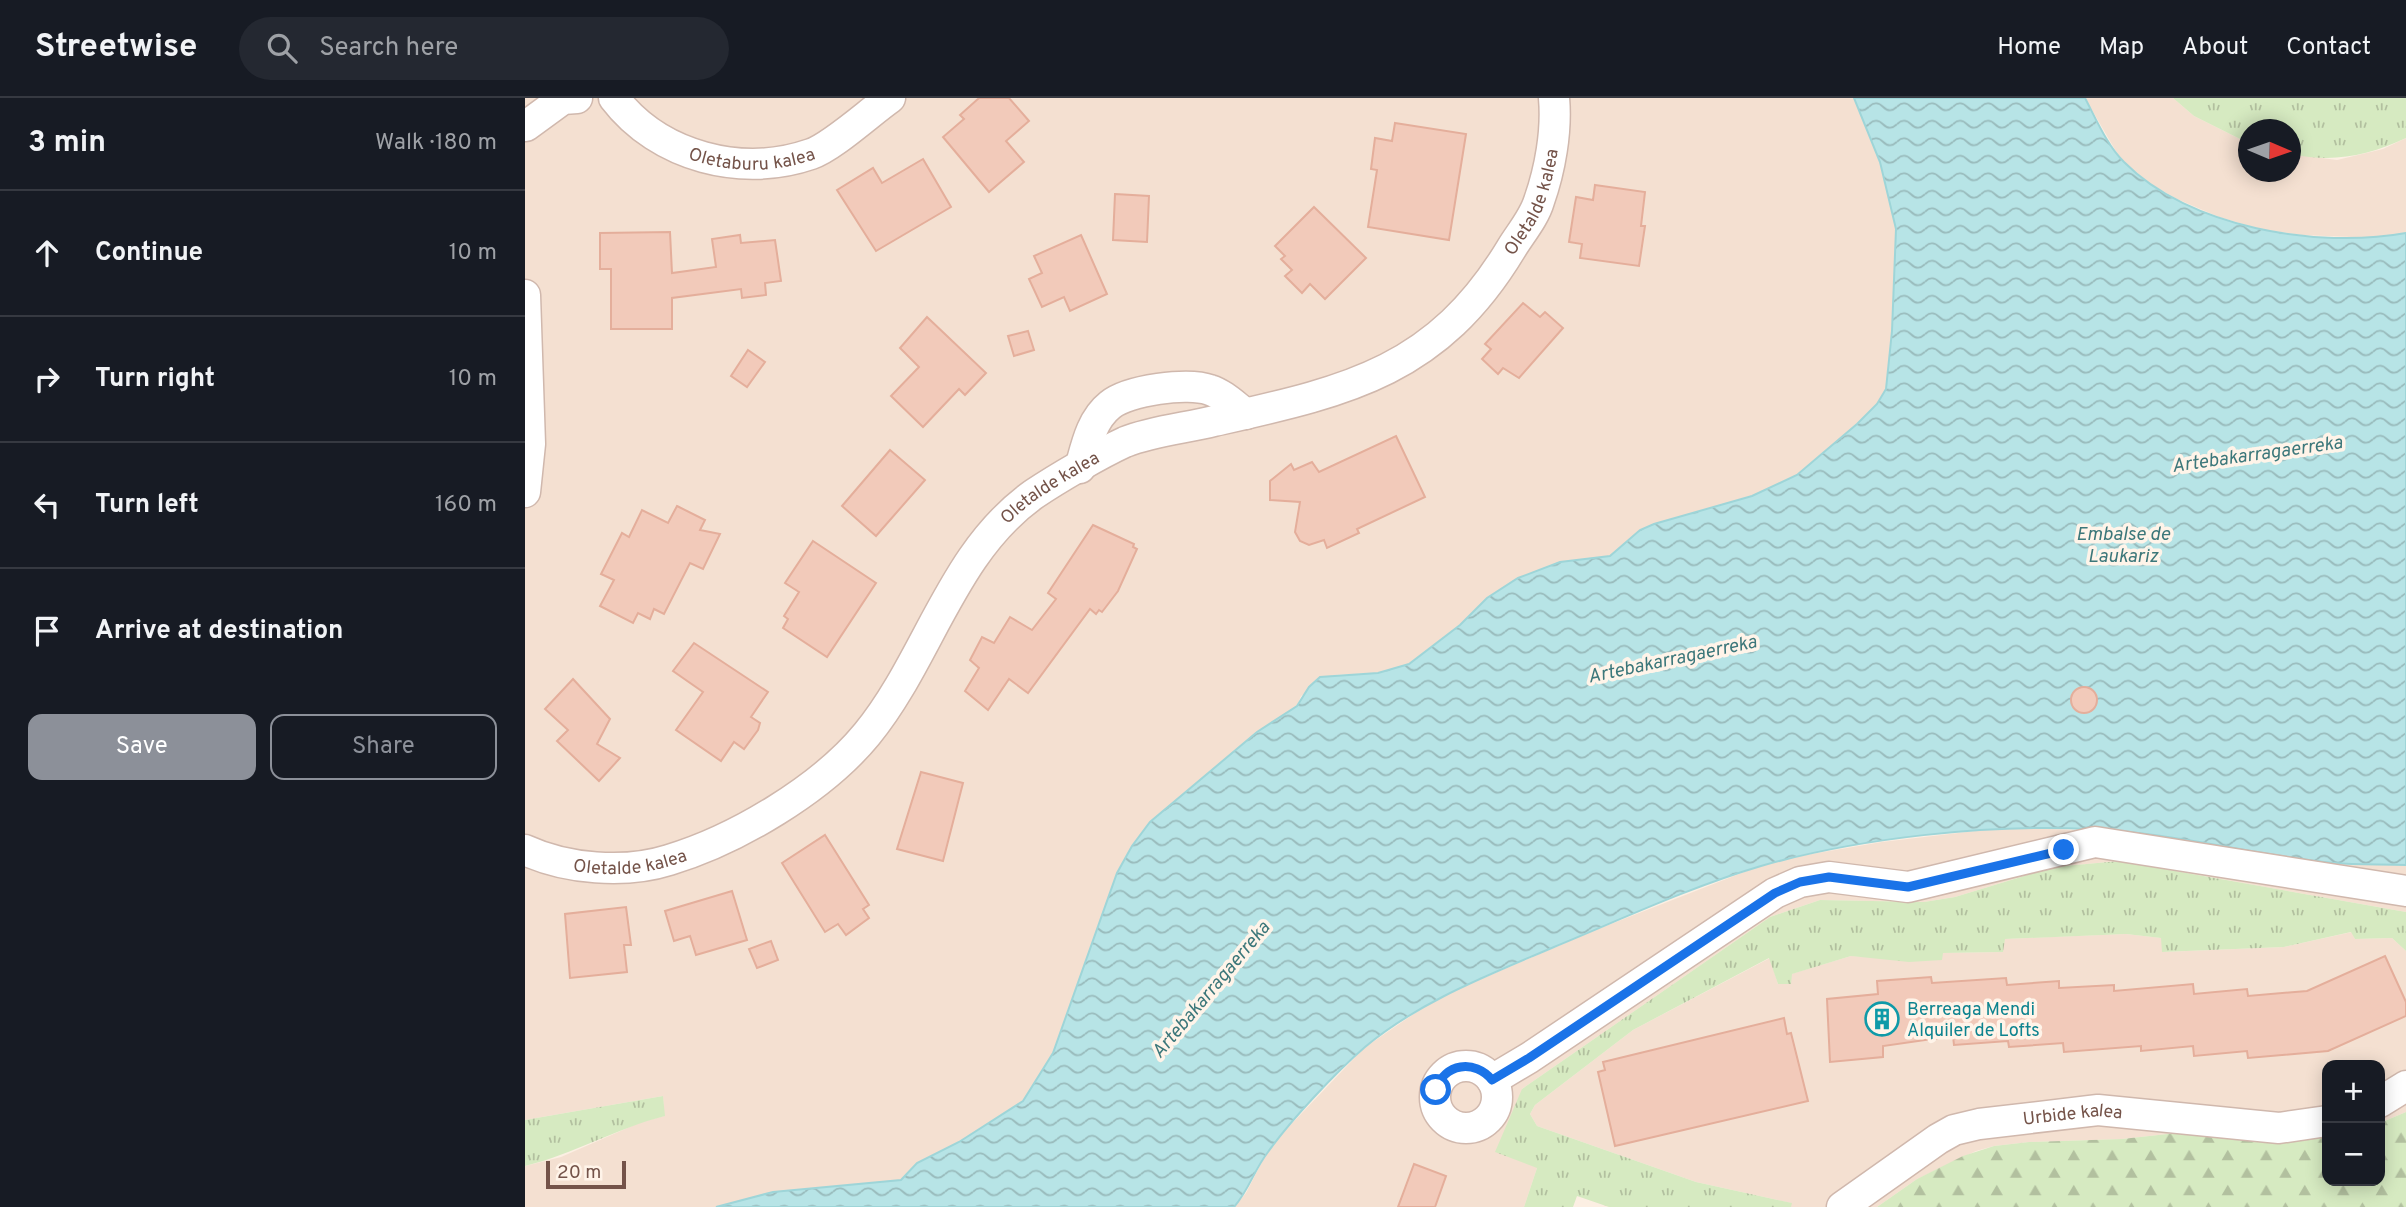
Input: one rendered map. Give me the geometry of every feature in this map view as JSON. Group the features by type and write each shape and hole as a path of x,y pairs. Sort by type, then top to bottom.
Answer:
{"street":[{"path":"525,128 530,98"},
{"path":"525,128 563,99 577,98"},
{"name":"Oletaburu kalea","path":"609,100 652,135 712,161 763,165 814,153 890,98"},
{"name":"Oletalde kalea","path":"525,850 554,861 592,868 666,861 729,836 810,787 867,734 916,657 941,605 991,535 1033,495 1127,441 1300,403 1386,370 1430,344 1488,287 1539,203 1556,122 1554,98"},
{"path":"525,295 530,408 525,492"},
{"path":"1080,468 1092,430 1109,405 1121,399 1194,385 1213,391 1246,414"},
{"path":"1492,1080 1775,893 1800,882 1829,877 1908,887 2095,842 2406,891"},
{"path":"2385,1099 2406,1086"},
{"name":"Urbide kalea","path":"1842,1207 1938,1139 1954,1130 1979,1124 2098,1110 2279,1128 2322,1122"}],"shaded area":[{"path":"525,98 1854,98 1880,162 1896,229 1892,331 1886,389 1877,404 1857,424 1797,475 1752,496 1640,530 1610,556 1560,562 1487,598 1460,625 1409,664 1378,673 1333,675 1301,696 1297,706 1257,732 1117,873 1053,1053 1023,1101 959,1142 917,1163 901,1180 773,1192 716,1207 525,1207 525,1166 561,1157 641,1122 664,1116 663,1096 525,1120"},
{"path":"2085,98 2173,98 2194,116 2238,138 2238,182 2301,182 2301,155 2337,160 2383,149 2406,138 2406,233 2377,238 2302,235 2260,229 2219,217 2177,199 2142,179 2121,160"},
{"path":"2027,828 2155,834 2335,863 2406,865 2406,912 2119,861 2054,867 1955,897 1924,902 1820,900 1770,917 1522,1089 1537,1168 1524,1207 1234,1207 1246,1193 1265,1156 1280,1136 1364,1048 1424,1007 1458,989 1593,931 1757,867 1794,857 1882,842 1984,830"},
{"path":"2352,932 2355,939 2392,938 2406,951 2406,1112 2385,1121 2385,1060 2322,1060 2322,1128 2204,1130 2122,1139 1994,1146 1976,1151 1917,1179 1877,1207 1791,1207 1791,1203 1696,1182 1537,1126 1530,1114 1535,1105 1633,1030 1770,958 1778,984 1791,974 1851,956 1942,960 1942,953 2003,952 2004,939 2126,934 2162,938 2163,952 2284,947"}],"green space":[{"path":"2173,98 2406,98 2406,138 2350,156 2306,157 2301,156 2301,119 2238,119 2238,138 2194,116"},
{"path":"2119,861 2406,912 2406,951 2392,938 2355,939 2351,932 2284,947 2162,952 2161,938 2126,934 2005,939 2003,952 1943,953 1942,960 1909,962 1851,956 1792,974 1791,984 1778,984 1769,958 1633,1030 1535,1105 1530,1114 1537,1126 1696,1182 1792,1203 1791,1207 1609,1207 1577,1196 1573,1207 1524,1207 1537,1168 1495,1152 1522,1089 1770,917 1820,900 1924,902 1955,897 2054,867"},
{"path":"663,1096 665,1116 525,1166 525,1120"},
{"path":"2406,1112 2406,1207 1877,1207 1917,1179 1963,1156 1994,1146 2122,1139 2204,1130 2322,1128 2322,1186 2385,1186 2385,1121"}],"water":[{"name":"Embalse de Laukariz","path":"1854,98 2085,98 2107,140 2124,162 2151,185 2183,203 2219,218 2295,235 2334,238 2406,233 2406,865 2334,863 2151,834 2050,828 1924,835 1799,856 1735,874 1682,893 1480,979 1409,1016 1365,1047 1314,1097 1268,1152 1234,1207 716,1207 773,1192 901,1180 917,1163 959,1142 1023,1101 1053,1053 1117,873 1132,846 1150,822 1257,732 1297,706 1309,687 1320,677 1378,673 1409,664 1460,625 1487,598 1518,578 1560,562 1610,556 1640,530 1654,524 1752,496 1797,475 1857,424 1877,404 1886,389 1892,331 1896,229 1880,162"}],"building":[{"path":"979,98 1009,98 1029,121 1006,141 1024,162 989,192 943,137 964,119 960,115"},
{"path":"1395,123 1466,134 1449,240 1368,227 1377,170 1371,169 1375,138 1392,141"},
{"path":"923,159 951,207 876,251 837,190 873,168 882,183"},
{"path":"1595,185 1645,192 1641,226 1645,226 1639,266 1580,258 1582,244 1569,242 1576,197 1593,200"},
{"path":"1115,194 1149,196 1147,242 1113,240"},
{"path":"1314,207 1366,258 1325,299 1310,284 1302,293 1285,276 1292,270 1281,259 1285,256 1275,246"},
{"path":"670,232 672,273 716,267 712,239 740,235 741,243 775,240 781,281 765,283 766,295 742,298 741,289 672,298 672,329 611,329 611,269 600,269 600,233"},
{"path":"1081,235 1107,294 1070,311 1064,297 1042,307 1029,279 1042,273 1034,256"},
{"path":"1523,303 1540,317 1545,312 1563,328 1519,378 1503,368 1498,374 1482,359 1491,349 1485,344"},
{"path":"927,317 986,373 965,395 959,389 923,427 891,396 919,367 900,348"},
{"path":"1028,331 1034,350 1014,356 1008,336"},
{"path":"748,350 765,362 747,387 731,376"},
{"path":"1396,436 1425,497 1357,529 1359,533 1327,548 1324,540 1309,545 1300,541 1295,532 1300,502 1270,500 1270,481 1291,464 1294,470 1312,462 1319,472"},
{"path":"890,450 925,480 876,536 842,506"},
{"path":"677,506 705,520 700,530 720,534 703,569 690,563 664,614 654,609 650,619 638,613 633,623 600,606 614,580 601,574 622,533 629,537 642,510 668,523"},
{"path":"1093,525 1134,544 1133,547 1137,549 1118,591 1102,612 1099,610 1096,614 1090,609 1028,693 1009,679 988,710 965,691 979,668 970,660 982,637 994,643 1010,617 1032,630 1056,599 1048,593"},
{"path":"813,541 876,583 827,657 783,628 788,619 784,616 799,592 785,583"},
{"path":"694,643 768,692 751,717 760,723 758,730 744,749 734,742 721,761 676,730 703,692 673,671"},
{"path":"573,679 610,719 597,744 620,758 599,781 557,741 568,730 545,709"},
{"path":"2084,687 2093,691 2097,700 2093,709 2084,713 2075,709 2071,700 2075,691"},
{"path":"921,772 963,783 943,861 897,849"},
{"path":"825,835 869,905 863,909 869,918 846,935 838,924 825,932 782,863"},
{"path":"732,891 747,940 696,955 690,936 674,941 665,911"},
{"path":"626,907 631,945 624,945 627,972 570,978 565,914"},
{"path":"771,941 778,960 757,968 749,949"},
{"path":"2385,956 2406,1002 2406,1016 2328,1051 2248,1058 2247,1051 2194,1056 2193,1046 2141,1051 2141,1046 2064,1052 2063,1043 2009,1047 2008,1041 1954,1045 1953,1036 1883,1046 1883,1057 1830,1062 1827,999 1878,994 1877,981 1931,977 1932,983 2006,978 2007,985 2059,981 2059,988 2114,985 2114,991 2193,984 2194,994 2247,989 2248,996 2307,991"},
{"path":"1784,1018 1787,1034 1791,1033 1808,1101 1615,1146 1598,1072 1605,1070 1603,1062"},
{"path":"1414,1164 1446,1176 1435,1207 1398,1207"}],"place":[{"name":"Berreaga Mendi Alquiler de Lofts","path":"1882,1019"}],"route":[{"path":"1436,1090 1447,1072 1462,1066 1478,1068 1492,1080 1775,893 1800,882 1829,877 1908,887 2064,850"}],"water label":[{"name":"Artebakarragaerreka","path":"2257,453"},
{"name":"Artebakarragaerreka","path":"1672,658"},
{"name":"Artebakarragaerreka","path":"1210,989"}]}
